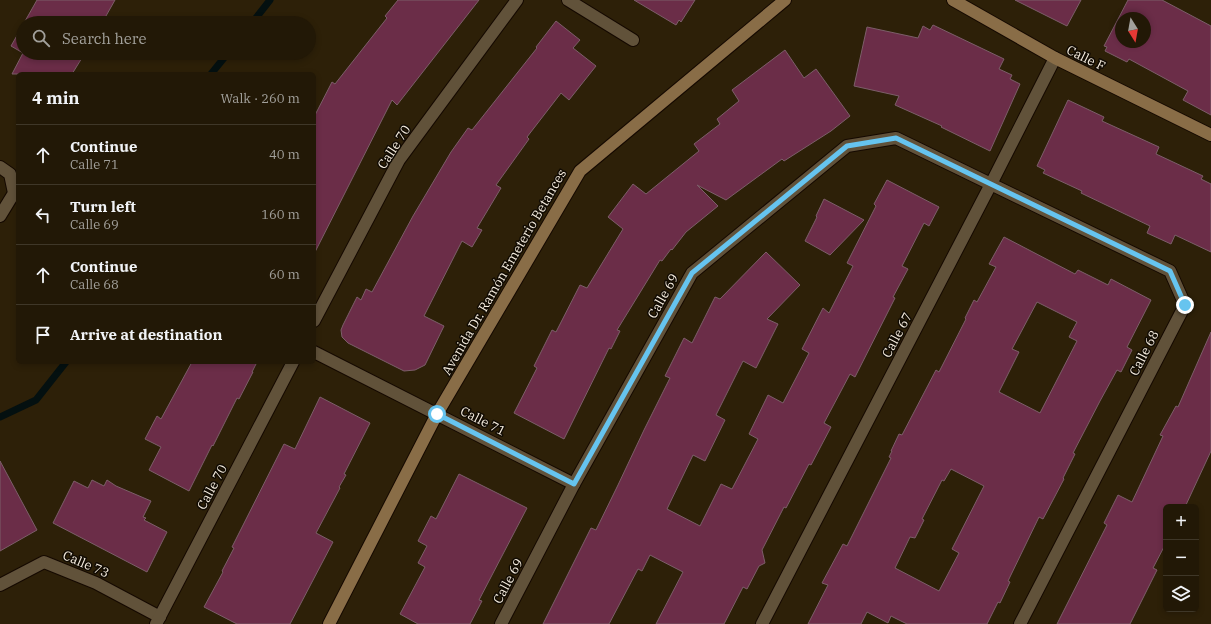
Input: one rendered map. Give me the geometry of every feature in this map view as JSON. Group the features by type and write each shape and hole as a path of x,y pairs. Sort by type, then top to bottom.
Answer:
{"street":[{"name":"Calle 70","path":"316,317 399,160 517,0"},
{"path":"568,0 633,40"},
{"name":"Avenida Dr. Ramón Emeterio Betances","path":"329,624 437,414 580,171 786,0"},
{"name":"Calle F","path":"952,0 1055,58 1211,135"},
{"name":"Calle 67","path":"762,624 1055,58"},
{"name":"Calle 69","path":"501,624 574,484 692,273 847,146 896,138 991,184"},
{"path":"0,167 10,174 14,193 0,216"},
{"name":"Calle 68","path":"991,184 1170,271 1185,305 1020,624"},
{"name":"Calle 71","path":"316,353 574,484"},
{"name":"Calle 70","path":"158,620 291,364"},
{"name":"Calle 73","path":"0,585 44,562 96,583 158,620"}],"building":[{"path":"37,0 115,0 106,16 28,16"},
{"path":"398,0 479,0 397,105 392,100 316,250 316,113 332,82 335,84 387,18 385,16"},
{"path":"634,0 695,0 681,22 679,20 676,25"},
{"path":"1015,0 1081,0 1067,26"},
{"path":"1128,0 1162,0 1211,26 1211,115 1183,100 1188,91 1129,59 1127,62 1105,51 1107,47 1104,46 1115,25 1115,48 1151,48 1151,12 1122,12"},
{"path":"556,21 580,40 573,48 596,66 569,100 561,93 527,137 529,139 496,185 501,188 477,228 482,230 472,247 462,241 424,316 444,326 425,365 415,370 404,371 348,343 342,337 341,330 357,297 361,300 366,289 372,292 413,216 451,152 468,128 472,130 537,48 536,47"},
{"path":"933,25 1004,59 999,69 1012,75 1010,79 1020,84 990,151 941,127 942,126 895,105 899,96 854,86 867,27 918,38 923,26 930,30"},
{"path":"16,37 16,49 11,46"},
{"path":"785,50 804,78 816,69 850,116 831,131 784,161 782,159 726,200 697,185 718,206 686,232 662,261 660,260 617,330 620,331 611,349 609,348 564,439 514,413 537,368 534,366 552,330 556,332 580,285 587,288 623,229 608,217 633,184 646,194 699,151 694,144 720,124 717,119 739,101 732,90"},
{"path":"19,60 81,60 73,72 16,72 16,74 12,74"},
{"path":"1068,100 1104,117 1102,121 1159,147 1156,154 1203,176 1201,179 1211,184 1211,252 1175,235 1171,244 1147,233 1150,226 1043,173 1045,170 1037,166"},
{"path":"887,180 939,207 929,226 924,223 902,266 908,269 855,377 850,374 824,423 831,427 811,465 809,464 786,508 784,507 762,550 765,563 759,566 747,589 743,587 724,624 656,624 683,572 650,555 642,571 638,569 609,624 543,624 591,528 596,530 670,378 665,376 684,338 692,343 715,297 720,299 766,252 800,285 767,319 778,324 756,368 743,361 716,415 725,420 705,461 693,455 667,509 700,526 721,484 732,489 758,439 749,434 768,395 783,403 809,353 802,349 823,308 829,313 853,266 847,263 876,206 874,204"},
{"path":"824,199 864,220 830,255 805,241"},
{"path":"1004,237 1075,274 1078,270 1108,285 1111,279 1151,300 1127,347 1132,350 1121,372 1117,370 1100,401 1073,453 1075,454 1063,478 1064,479 1043,519 1039,517 1008,581 1010,582 1000,603 998,602 987,624 907,624 891,616 888,623 867,612 861,624 808,624 828,585 822,583 843,544 847,546 891,458 889,457 891,451 899,434 902,435 936,370 939,372 974,300 977,302 996,267 989,264","holes":["1037,302 1077,322 1069,337 1077,341 1040,413 999,392 1019,352 1012,349","951,469 984,486 952,549 959,553 939,591 895,568 910,537 915,538 924,520 922,519 942,480 944,481"]},
{"path":"1211,332 1211,451 1186,504 1163,504 1163,549 1153,568 1157,570 1130,624 1057,624 1107,525 1104,523 1118,495 1132,502 1163,436 1160,435 1176,406 1178,407"},
{"path":"191,364 256,364 239,399 237,398 189,491 149,470 161,447 145,439 157,416 161,419"},
{"path":"320,397 370,423 344,474 346,475 339,487 340,488 316,533 333,542 290,624 237,624 204,607 223,572 222,571 234,548 232,547 284,444 295,449"},
{"path":"0,461 37,530 0,551"},
{"path":"459,474 527,508 479,600 482,601 470,624 418,624 400,614 425,567 418,563 427,546 418,541 431,516 436,519"},
{"path":"92,480 104,486 107,480 116,486 151,501 143,517 146,518 144,520 167,532 147,572 53,523 74,481 88,488"}],"waterway":[{"path":"257,16 270,0"},
{"path":"213,72 222,60"},
{"path":"0,417 36,400 64,364"}],"route":[{"path":"437,414 574,484 692,273 847,146 896,138 1170,271 1185,305"}]}
